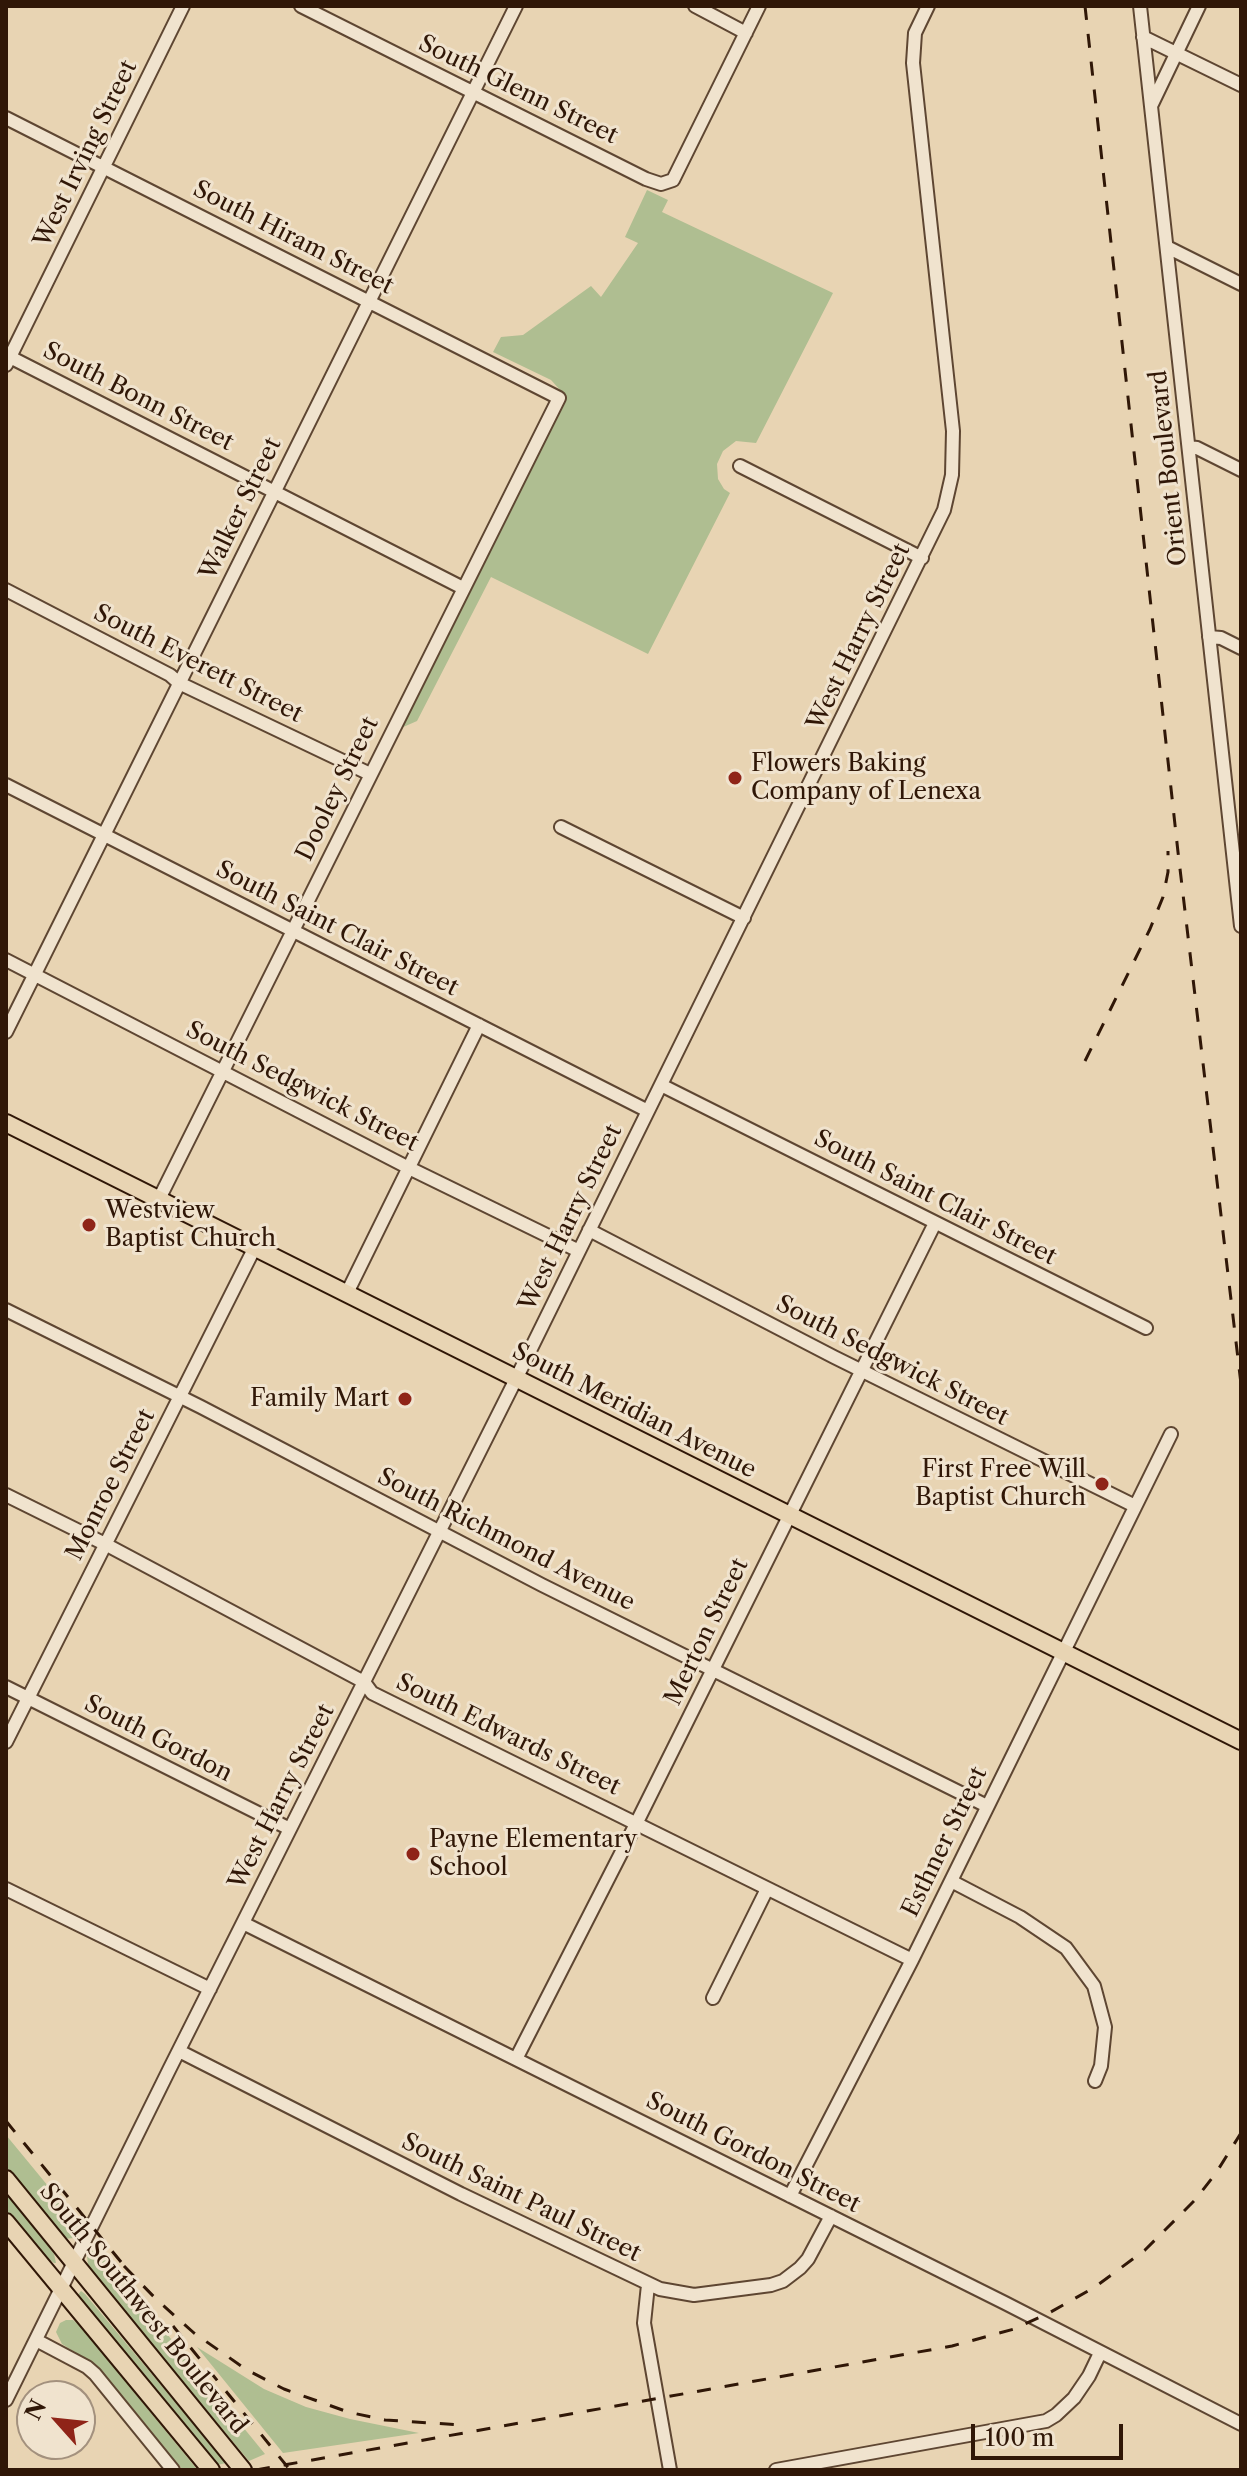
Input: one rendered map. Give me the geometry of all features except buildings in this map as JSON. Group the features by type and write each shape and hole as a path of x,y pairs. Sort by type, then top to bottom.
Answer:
{"main road":[{"name":"South Meridian Avenue","path":"6,1123 1241,1741"},
{"name":"South Southwest Boulevard","path":"6,2179 243,2470"},
{"name":"South Southwest Boulevard","path":"6,2222 211,2470"}],"street":[{"name":"West Irving Street","path":"7,359 183,6"},
{"name":"South Glenn Street","path":"301,6 661,184 673,180 746,33"},
{"name":"Walker Street","path":"6,1032 516,6"},
{"path":"695,6 746,33 759,6"},
{"name":"West Harry Street","path":"6,2400 516,1379 944,510 954,454 913,63 915,33 928,6"},
{"name":"Orient Boulevard","path":"1140,6 1209,637 1236,835 1241,926"},
{"path":"1151,106 1199,6"},
{"path":"1143,37 1241,85"},
{"name":"South Hiram Street","path":"6,118 559,398"},
{"path":"1167,247 1241,284"},
{"name":"South Bonn Street","path":"7,359 463,588"},
{"name":"Dooley Street","path":"159,1199 559,398"},
{"path":"1189,447 1241,470"},
{"path":"740,466 922,558"},
{"name":"South Everett Street","path":"6,590 169,674 179,683 370,774"},
{"path":"1209,637 1221,638 1241,648"},
{"name":"South Saint Clair Street","path":"6,785 648,1111"},
{"path":"561,827 744,918"},
{"name":"South Sedgwick Street","path":"6,960 409,1168 579,1251"},
{"path":"347,1293 479,1025"},
{"name":"South Saint Clair Street","path":"661,1085 1146,1328"},
{"name":"Merton Street","path":"516,2059 935,1223"},
{"name":"South Sedgwick Street","path":"589,1230 861,1371 1135,1506"},
{"name":"Monroe Street","path":"6,1742 255,1247"},
{"name":"South Richmond Avenue","path":"6,1310 987,1806"},
{"name":"Esthner Street","path":"790,2196 912,1960 1171,1434"},
{"name":"South Edwards Street","path":"6,1495 105,1544 364,1682 372,1693 912,1960"},
{"name":"South Gordon","path":"6,1687 290,1829"},
{"path":"951,1881 1020,1917 1066,1948 1094,1986 1105,2027 1101,2066 1095,2081"},
{"path":"6,1889 210,1989"},
{"path":"713,1998 767,1889"},
{"name":"South Gordon Street","path":"243,1923 1241,2424"},
{"name":"South Saint Paul Street","path":"179,2051 461,2194 648,2285 676,2293 694,2295 783,2281 808,2259 831,2216"},
{"path":"648,2285 644,2323 670,2470"},
{"path":"36,2340 95,2374 173,2470"},
{"path":"776,2470 811,2467 1046,2421 1082,2388 1100,2353"}],"green space":[{"path":"647,190 668,200 662,212 833,293 756,443 736,441 723,451 717,464 718,479 730,493 648,654 491,577 417,721 401,728 564,403 561,391 551,380 493,352 501,337 523,335 591,286 601,297 638,243 625,237"},
{"path":"6,2135 81,2226 74,2238 63,2239 6,2169"},
{"path":"6,2191 54,2254 56,2263 38,2251 6,2211"},
{"path":"96,2250 265,2454 249,2461 104,2288 88,2265 87,2256 90,2251"},
{"path":"81,2291 226,2463 213,2466 77,2296"},
{"path":"73,2320 80,2326 196,2468 183,2470 99,2368 62,2344 56,2332 60,2323"},
{"path":"197,2347 264,2389 306,2407 419,2433 283,2453"}],"railway":[{"path":"1085,6 1178,852 1241,1384"},
{"path":"1085,1061 1163,897 1168,851"},
{"path":"6,2121 130,2273"},
{"path":"256,2470 952,2346 1014,2329 1095,2287 1145,2250 1195,2200 1241,2133"},
{"path":"124,2266 194,2333 247,2370 284,2389 348,2412 385,2420 461,2425"},
{"path":"173,2326 290,2470"}],"place":[{"name":"Flowers Baking Company of Lenexa","path":"735,778"},
{"name":"Westview Baptist Church","path":"89,1225"},
{"name":"Family Mart","path":"405,1399"},
{"name":"First Free Will Baptist Church","path":"1102,1484"},
{"name":"Payne Elementary School","path":"413,1854"}]}
